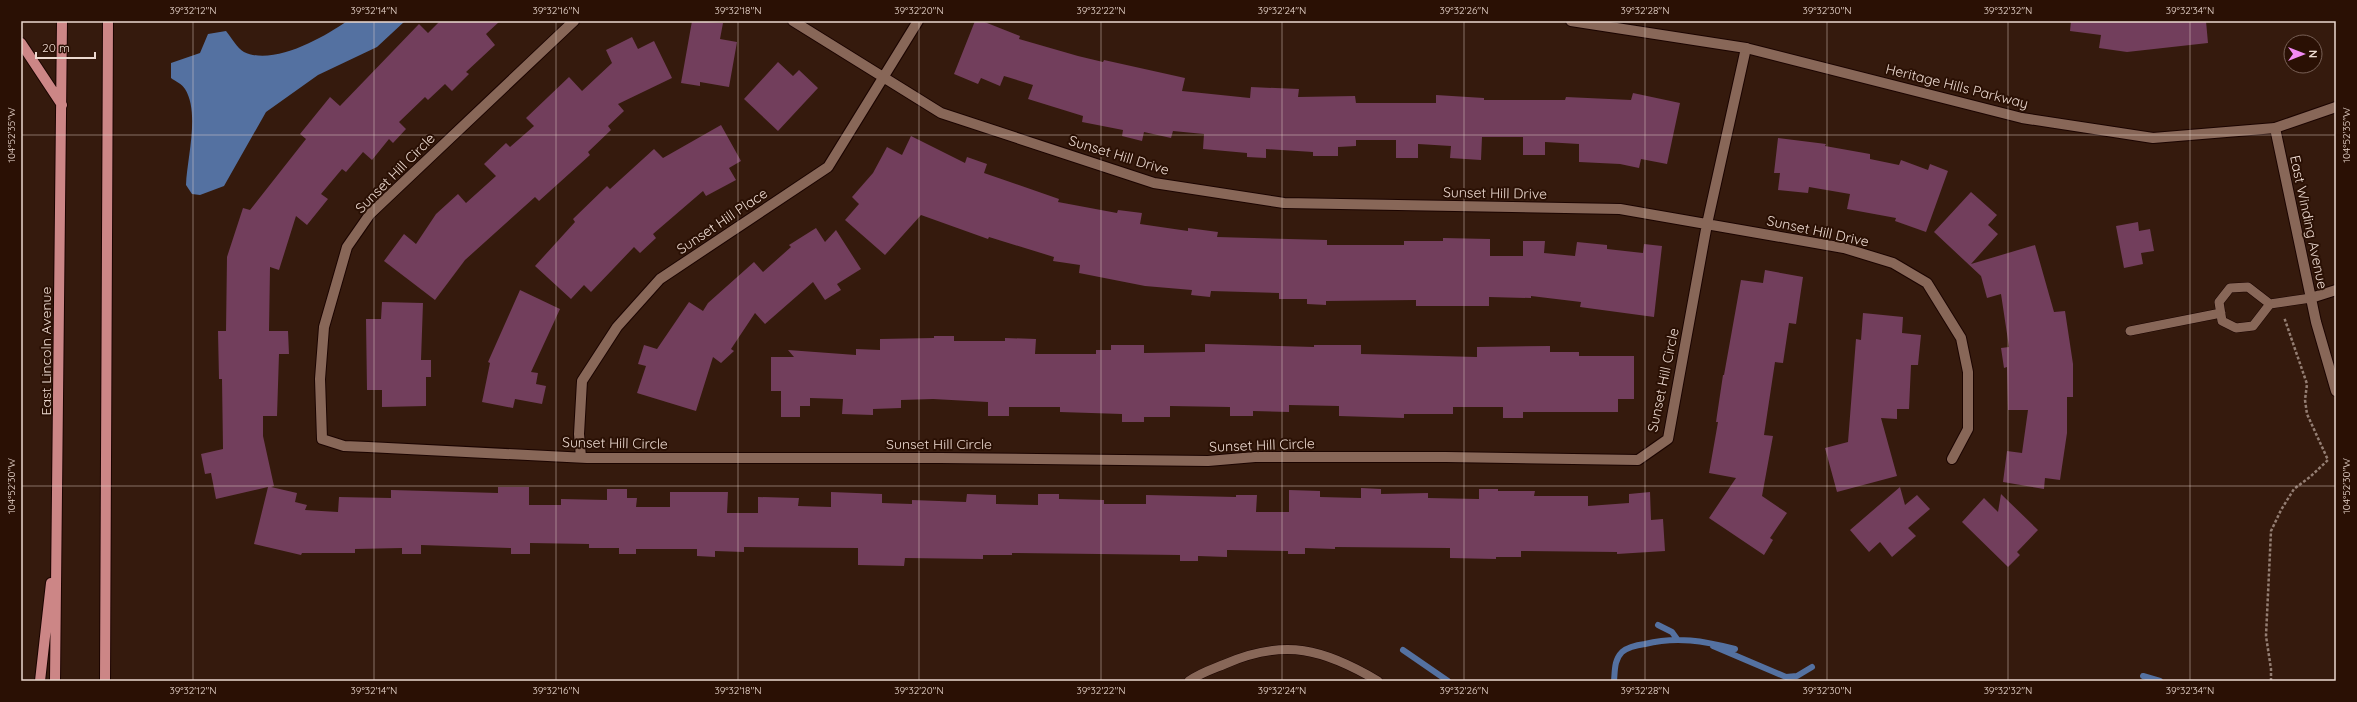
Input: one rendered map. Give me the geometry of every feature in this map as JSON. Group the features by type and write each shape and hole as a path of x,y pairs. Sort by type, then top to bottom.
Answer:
{"main road":[{"name":"East Lincoln Avenue","path":"55,681 58,521 62,21"},
{"path":"105,681 108,21"},
{"path":"21,43 62,105"},
{"path":"40,681 58,521"}],"street":[{"name":"Sunset Hill Circle","path":"574,21 370,214 347,247 324,327 320,379 322,439 344,446 581,458 940,458 1208,461 1255,457 1446,457 1638,460 1668,439 1707,224 1746,48"},
{"path":"792,21 884,77"},
{"name":"Sunset Hill Place","path":"581,458 579,434 582,381 617,327 660,279 828,167 918,21"},
{"name":"Heritage Hills Parkway","path":"1571,21 1746,48 2022,118 2153,138 2275,128 2336,107"},
{"name":"Sunset Hill Drive","path":"884,77 941,113 1154,183 1284,203 1620,209 1844,248 1893,263 1927,283 1961,338 1968,372 1968,429 1952,458"},
{"name":"East Winding Avenue","path":"2275,128 2311,298 2336,391"},
{"path":"2311,298 2336,290"}],"lane":[{"path":"2274,304 2248,287 2230,288 2220,302 2222,321 2236,328 2254,326 2274,304 2311,298"},
{"path":"2130,331 2221,313"},
{"path":"1189,681 1244,655 1290,648 1319,652 1353,666 1378,681"}],"path":[{"path":"2271,681 2272,669 2266,636 2272,531 2281,510 2294,489 2310,478 2328,460 2307,414 2305,400 2307,384 2274,304"}],"shaded area":[{"path":"21,65 22,74 21,363"}],"water":[{"path":"347,21 405,21 377,47 318,75 266,112 224,186 200,195 192,194 186,185 192,136 192,110 185,89 171,78 171,63 200,53 208,34 226,31 244,52 256,55 269,55 283,53 312,42"}],"building":[{"path":"440,21 500,21 486,34 495,45 466,72 469,74 452,91 445,84 428,100 425,97 399,122 406,129 393,143 389,139 372,160 363,152 346,172 342,169 321,194 328,199 307,225 296,216 279,270 270,267 269,331 288,331 289,354 279,354 277,416 263,416 263,436 274,486 271,487 297,493 295,502 307,505 305,510 338,512 339,497 391,498 391,490 498,493 498,487 529,487 529,505 561,505 561,499 607,500 607,489 627,489 627,498 637,498 636,507 670,507 670,492 728,492 727,513 758,513 758,497 799,498 798,506 831,507 831,492 882,494 882,503 912,504 912,500 966,502 967,494 996,495 996,504 1038,505 1038,494 1059,494 1059,499 1104,500 1104,504 1146,504 1146,495 1236,497 1236,495 1257,495 1256,512 1289,512 1289,490 1320,491 1320,497 1361,498 1361,488 1381,489 1381,494 1428,493 1428,498 1479,499 1479,489 1498,489 1498,491 1535,491 1534,496 1588,496 1588,506 1629,503 1629,494 1650,492 1651,520 1663,519 1665,551 1617,554 1617,552 1521,551 1521,557 1496,557 1496,559 1450,558 1450,548 1335,547 1335,549 1305,548 1305,554 1288,554 1288,551 1227,550 1227,557 1198,556 1198,561 1180,561 1180,555 1012,553 1012,555 983,555 983,559 905,558 904,566 858,565 858,548 744,547 744,552 715,551 715,557 697,556 697,549 636,549 636,554 619,554 619,548 589,548 589,544 530,543 530,554 511,554 511,548 421,545 421,554 402,554 402,548 355,549 355,553 302,553 301,555 254,544 268,487 216,499 211,473 205,474 201,454 223,449 222,379 219,379 218,331 226,331 227,257 243,208 250,210 306,139 300,134 330,97 340,106 419,24 428,33"},
{"path":"692,21 723,23 720,39 737,42 729,87 700,82 700,86 681,83"},
{"path":"975,21 982,21 1020,36 1019,39 1078,56 1103,62 1104,60 1185,78 1182,91 1250,98 1251,87 1299,89 1298,97 1355,96 1356,103 1436,103 1436,95 1484,98 1484,100 1565,100 1566,97 1631,100 1633,93 1680,103 1667,164 1641,159 1639,168 1620,164 1579,162 1579,144 1545,142 1545,155 1523,155 1523,137 1482,137 1481,160 1450,158 1451,146 1418,144 1418,158 1396,158 1396,140 1356,140 1356,146 1338,147 1338,156 1313,156 1313,152 1266,149 1266,158 1247,157 1247,153 1203,149 1204,134 1173,131 1171,138 1144,132 1142,141 1122,136 1123,130 1082,122 1083,116 1028,99 1033,85 1004,76 1000,86 981,78 978,84 954,74"},
{"path":"2071,21 2206,21 2208,43 2127,52 2099,48 2101,35 2070,31"},
{"path":"632,37 638,49 654,41 672,78 618,104 624,111 608,126 611,130 588,152 590,155 539,201 535,197 465,260 435,300 384,261 404,234 416,244 436,214 458,194 466,203 496,176 484,164 506,143 510,147 534,126 526,118 569,77 582,91 612,63 606,50"},
{"path":"778,62 793,76 799,70 818,88 778,131 744,99"},
{"path":"721,125 741,161 729,168 736,180 706,196 703,191 653,234 656,238 640,253 634,247 591,292 584,285 571,299 535,266 575,222 573,219 607,186 610,189 654,149 663,158"},
{"path":"911,136 965,163 967,157 987,164 984,173 1059,199 1058,202 1117,213 1118,210 1142,213 1140,224 1188,231 1188,228 1218,232 1217,237 1327,240 1327,245 1404,245 1404,241 1443,241 1443,238 1490,239 1490,256 1523,256 1523,241 1545,241 1544,253 1575,256 1577,242 1607,245 1607,249 1643,253 1644,244 1662,246 1654,317 1580,307 1581,302 1531,296 1531,298 1489,297 1489,306 1416,306 1416,300 1326,301 1326,305 1307,304 1307,299 1279,299 1279,293 1211,291 1210,297 1191,295 1192,290 1145,286 1079,273 1080,265 1053,261 1054,257 989,237 988,239 921,215 885,255 845,220 859,204 852,197 873,173 887,147 902,155"},
{"path":"1778,138 1826,144 1825,146 1870,154 1870,159 1899,165 1901,160 1928,170 1930,164 1948,171 1926,232 1895,221 1896,218 1847,209 1850,194 1809,187 1808,193 1778,190 1780,173 1774,173"},
{"path":"1971,192 1997,215 1988,225 1998,234 1971,264 2035,245 2054,312 2065,311 2073,364 2073,397 2067,397 2067,433 2060,480 2045,478 2044,489 2003,482 2007,451 2022,453 2028,410 2008,410 2007,367 2004,368 2001,348 2009,347 2001,294 1987,298 1981,276 1934,232"},
{"path":"2138,222 2139,231 2150,229 2154,251 2141,253 2143,264 2124,268 2116,226"},
{"path":"816,228 825,242 836,230 861,269 837,284 841,290 825,300 813,282 765,324 755,313 731,349 734,351 721,363 713,357 696,411 637,393 646,366 638,364 644,345 657,349 689,302 703,311 708,303 754,262 763,272 791,247 789,245"},
{"path":"1765,270 1803,277 1796,324 1789,323 1783,363 1775,362 1764,435 1773,436 1762,496 1787,513 1770,538 1773,540 1764,555 1709,518 1736,478 1709,473 1718,422 1716,422 1723,375 1741,280 1763,283"},
{"path":"520,290 560,309 531,372 538,373 536,384 546,386 542,404 515,399 513,408 482,402 490,363 488,362"},
{"path":"382,302 423,303 421,360 431,360 431,377 426,377 426,406 382,407 382,390 367,390 366,319 381,319"},
{"path":"1863,313 1903,317 1902,333 1921,335 1918,365 1911,365 1909,409 1897,409 1897,419 1881,418 1897,476 1837,492 1825,448 1848,442 1856,339 1861,340"},
{"path":"934,336 954,336 954,341 1005,341 1005,338 1036,339 1035,354 1096,354 1096,350 1111,350 1111,345 1144,345 1144,353 1205,352 1205,344 1314,347 1314,345 1361,345 1361,354 1477,357 1477,347 1550,346 1550,352 1579,352 1579,356 1634,356 1634,399 1618,399 1618,412 1523,412 1523,418 1503,418 1503,407 1453,407 1453,414 1404,414 1404,418 1339,416 1339,406 1289,405 1289,412 1253,411 1253,416 1230,416 1230,407 1170,406 1170,417 1144,417 1144,422 1122,422 1122,414 1060,412 1060,407 1009,407 1009,416 988,416 988,402 933,399 901,400 901,408 873,409 873,415 842,414 843,399 810,398 810,406 800,406 800,417 781,417 781,391 771,391 771,357 794,357 788,350 856,355 856,349 880,350 880,339 934,338"},
{"path":"1900,487 1905,505 1917,495 1930,509 1908,528 1916,536 1892,557 1880,542 1869,552 1850,530"},
{"path":"2001,494 2038,530 2017,552 2020,555 2008,567 1962,522 1984,498 1998,512"}],"waterway":[{"path":"1658,625 1672,632 1677,639"},
{"path":"1614,681 1615,666 1619,655 1624,650 1636,646 1668,640 1690,640 1735,649"},
{"path":"1713,646 1786,677 1797,676 1812,667"},
{"path":"1403,650 1448,681"},
{"path":"2143,676 2160,681"}]}
